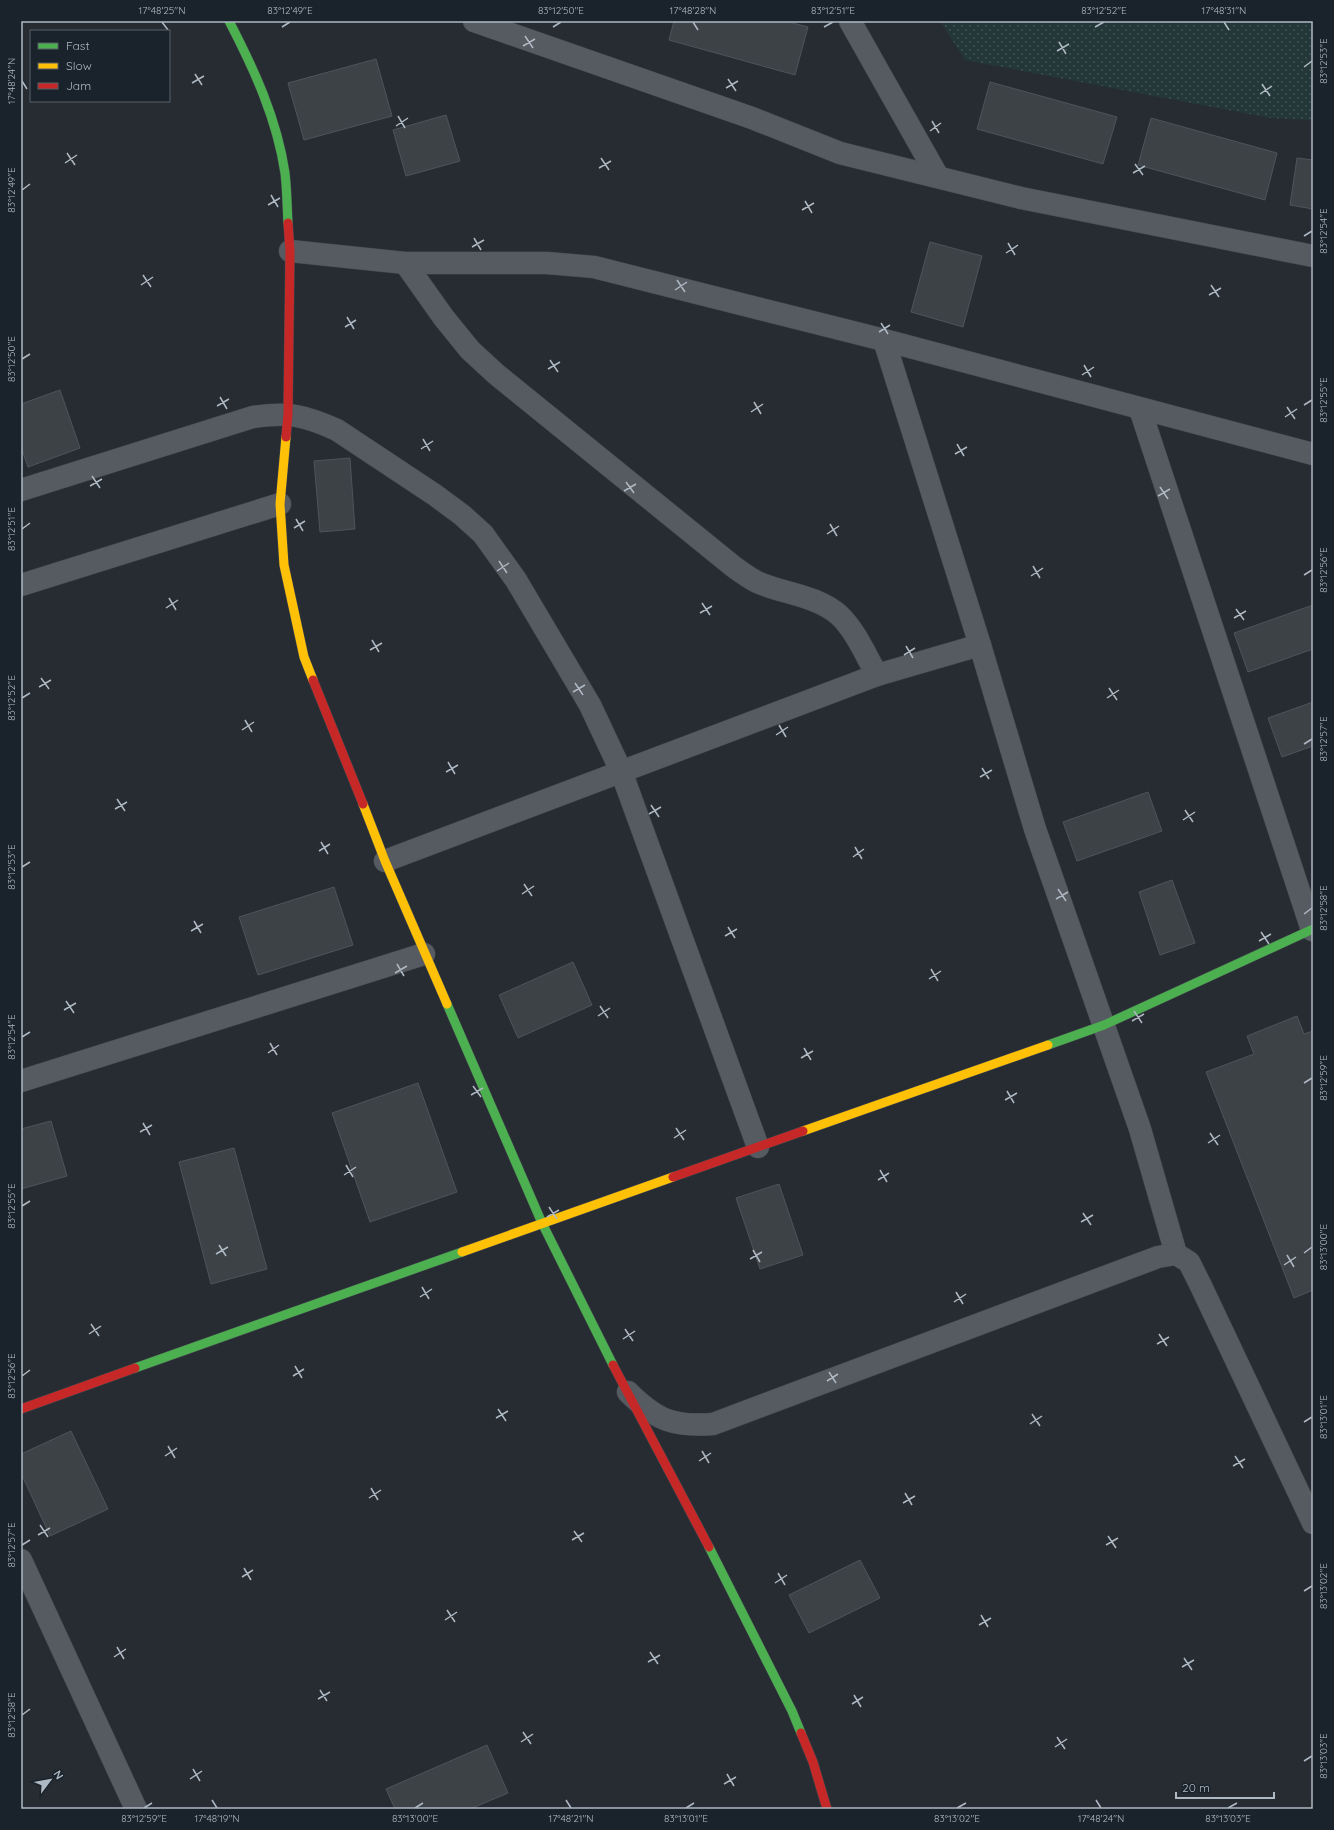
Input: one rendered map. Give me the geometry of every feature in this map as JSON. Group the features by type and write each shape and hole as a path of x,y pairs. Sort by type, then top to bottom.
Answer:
{"street":[{"path":"474,21 752,118 840,153 1021,198 1313,256"},
{"path":"850,21 938,177"},
{"path":"234,26 254,70 271,115 285,173 290,250 288,414 280,504 284,565 304,657 385,861 424,954 542,1223 625,1388 694,1517 792,1711 813,1762 827,1809"},
{"path":"290,250 405,263 547,262 594,267 884,340 1313,454"},
{"path":"405,263 470,350 496,374 734,567 757,581 781,590 800,594 825,606 839,615 849,628 877,675"},
{"path":"884,340 980,646 1035,829 1140,1129 1176,1254"},
{"path":"21,1409 1104,1025 1312,930 1140,409"},
{"path":"21,490 253,417 288,414 320,422 337,430 435,495 462,515 483,534 516,580 590,705 621,771 758,1147"},
{"path":"21,585 280,504"},
{"path":"385,861 877,675 980,646"},
{"path":"21,1081 424,954"},
{"path":"625,1388 645,1409 672,1423 690,1426 713,1424 1158,1257 1176,1254 1189,1262 1313,1523"},
{"path":"21,1560 136,1809"}],"shaded area":[{"path":"940,21 1313,21 1313,120 1270,118 965,60"}],"building":[{"path":"674,21 785,21 808,27 795,75 669,40"},
{"path":"376,59 392,116 304,140 288,83"},
{"path":"990,82 1117,117 1103,164 977,129"},
{"path":"446,115 460,161 406,176 393,130"},
{"path":"1151,118 1277,153 1265,200 1138,165"},
{"path":"1297,158 1313,160 1313,209 1290,205"},
{"path":"930,242 982,256 963,327 911,312"},
{"path":"60,390 80,448 28,467 21,447 21,404"},
{"path":"350,458 355,529 320,532 314,461"},
{"path":"1313,605 1313,649 1248,672 1234,633"},
{"path":"1313,702 1313,746 1282,757 1268,718"},
{"path":"1148,792 1162,831 1077,861 1063,822"},
{"path":"1172,880 1195,943 1160,955 1139,892"},
{"path":"334,887 353,945 258,975 239,917"},
{"path":"573,962 592,1005 518,1038 499,995"},
{"path":"1297,1016 1304,1034 1313,1031 1313,1290 1294,1298 1206,1072 1254,1054 1247,1036"},
{"path":"418,1083 457,1192 370,1222 332,1113"},
{"path":"51,1121 67,1176 21,1189 21,1129"},
{"path":"234,1148 267,1269 211,1284 179,1162"},
{"path":"779,1184 803,1255 760,1269 736,1198"},
{"path":"71,1431 108,1509 50,1536 21,1473 21,1454"},
{"path":"860,1560 880,1598 809,1633 789,1595"},
{"path":"487,1745 508,1793 470,1809 395,1809 386,1789"}],"traffic: fast":[{"path":"229,21 256,76 276,133 285,173 288,223"},
{"path":"1048,1045 1104,1025 1313,929"},
{"path":"447,1004 542,1223 613,1365"},
{"path":"135,1368 462,1252"},
{"path":"709,1547 792,1711 801,1733"}],"traffic: slow":[{"path":"286,437 280,504 284,565 304,657 313,680"},
{"path":"363,804 385,861 447,1004"},
{"path":"803,1131 1048,1045"},
{"path":"462,1252 673,1177"}],"traffic: jam":[{"path":"286,437 288,414 290,251 288,223"},
{"path":"313,680 363,804"},
{"path":"673,1177 803,1131"},
{"path":"613,1365 709,1547"},
{"path":"21,1409 135,1368"},
{"path":"801,1733 813,1762 827,1809"}]}
